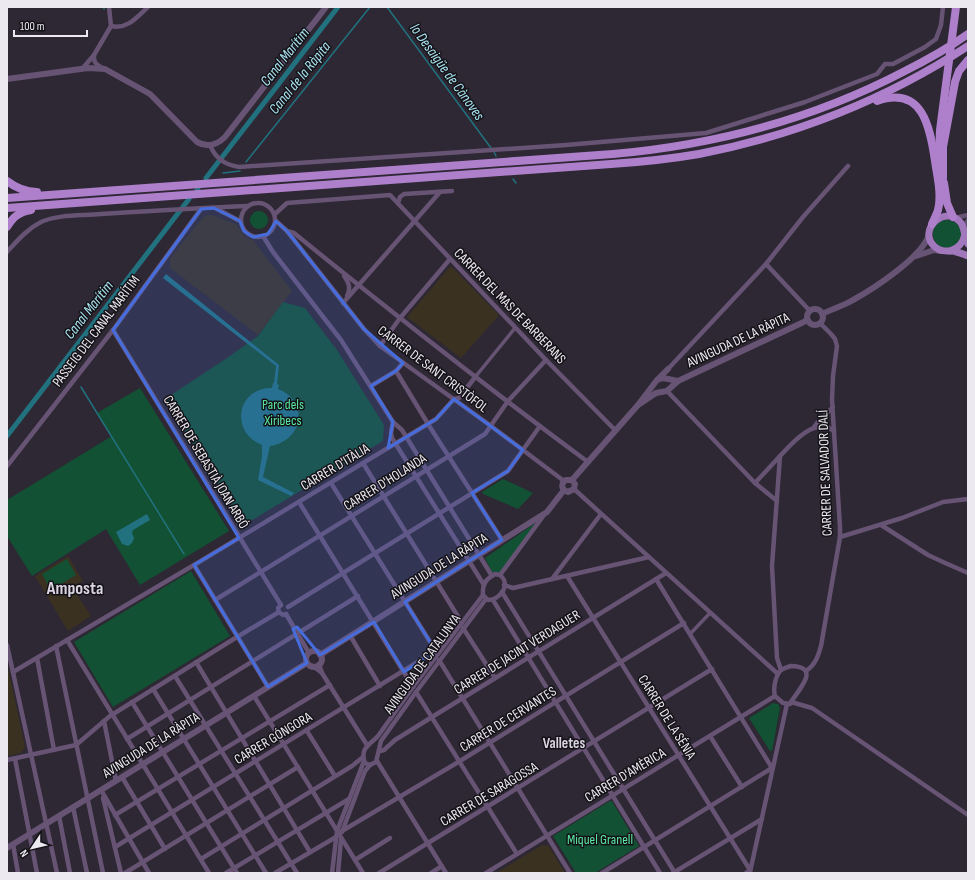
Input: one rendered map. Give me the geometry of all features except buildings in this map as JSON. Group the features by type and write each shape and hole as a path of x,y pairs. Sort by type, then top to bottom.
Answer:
{"highway":[{"path":"940,178 940,130 956,7"},
{"path":"888,80 933,54 968,29"},
{"path":"7,198 589,156 669,148 704,142 776,124 842,101 888,80 933,56 968,34"},
{"path":"808,124 876,97 916,77 968,46"},
{"path":"932,224 937,214 939,203 940,178 945,136 955,82 958,71 968,60"},
{"path":"7,208 644,161 699,154 778,134 885,98 893,97 912,102 926,120 947,203 954,218"},
{"path":"7,181 16,187 29,192 72,193"},
{"path":"7,227 16,215 48,205"}],"main road":[{"path":"968,244 962,224 954,218 947,216 940,217 932,224 929,233 933,244 942,251 950,251 968,256"},
{"path":"950,251 956,249 961,244 964,232"}],"street":[{"path":"81,70 94,55 111,26 108,7"},
{"path":"111,26 120,27 131,23 148,7"},
{"path":"94,55 96,64 150,94 192,138 201,144 216,145 225,137 326,7"},
{"path":"210,145 214,153 221,160 232,166 239,167 566,145 706,133 805,102 877,74 885,64 893,64 925,47 936,39 941,25 943,7"},
{"path":"7,79 94,68 104,69"},
{"path":"574,489 568,492 564,490 562,484 568,479 572,480 638,405 656,381 766,264 803,217 848,166"},
{"path":"398,203 400,197 404,194 452,191"},
{"path":"429,192 431,202"},
{"path":"343,303 440,192"},
{"name":"CARRER DEL MAS DE BARBERANS","path":"275,214 287,203 390,195 515,328 616,430"},
{"path":"7,252 23,234 42,222 60,217 247,206 256,202 261,202 270,206 275,214 276,221 272,230 264,236 258,237 248,234 240,221 243,210 247,206"},
{"path":"214,208 240,221"},
{"name":"PASSEIG DEL CANAL MARÍTIM","path":"7,466 113,330 201,209"},
{"path":"954,218 968,215"},
{"path":"964,232 964,227 968,220"},
{"name":"CARRER DE SANT CRISTÒFOL","path":"276,221 287,231 364,329 380,346 564,481"},
{"path":"287,231 294,233 400,318 588,462"},
{"path":"908,262 922,247 928,238 929,233"},
{"path":"264,236 273,252 341,340 393,422 402,430 492,576"},
{"path":"822,314 852,301 874,288 908,262 923,253 934,250 942,251"},
{"path":"380,346 400,318 450,259"},
{"path":"766,264 809,310 817,310 822,314"},
{"path":"341,271 348,282 350,289 343,303"},
{"path":"809,310 808,320 812,324 820,323 823,317 822,314"},
{"name":"AVINGUDA DE LA RÀPITA","path":"638,405 656,393 665,391 678,381 808,320"},
{"name":"CARRER DE SALVADOR DALÍ","path":"806,671 813,666 818,657 821,646 840,537 832,392 837,346 835,339 820,323"},
{"path":"476,376 515,328"},
{"name":"CARRER DE SEBASTIÀ JOAN ARBÓ","path":"113,330 281,605"},
{"name":"CARRER D'HOLANDA","path":"215,600 485,434 508,401 546,360"},
{"path":"371,386 396,371 402,363"},
{"path":"665,391 670,385 666,379 668,369"},
{"path":"396,371 502,540"},
{"name":"CARRER D'ITÀLIA","path":"13,672 436,419 454,399 459,398 476,376"},
{"path":"656,381 661,378 666,379"},
{"name":"AVINGUDA DE LA RÀPITA","path":"666,379 678,381"},
{"path":"656,381 656,388 665,391 755,483 777,501"},
{"path":"755,483 787,449 814,428 833,407"},
{"path":"393,422 391,433 395,444 484,585 485,597 493,600 660,873"},
{"path":"286,614 289,610 288,607 508,471 540,426"},
{"path":"814,428 823,426 834,431"},
{"path":"780,456 772,566 779,672 774,688 774,696 783,703 812,708 968,815"},
{"path":"363,463 495,678"},
{"path":"572,480 575,484 574,489"},
{"path":"331,482 437,653 374,741 367,745"},
{"path":"574,489 710,613 779,672"},
{"name":"AVINGUDA DE LA RÀPITA","path":"320,655 547,512 564,490"},
{"path":"840,537 902,518 943,502 968,499"},
{"path":"299,502 413,686"},
{"path":"500,575 547,512"},
{"path":"552,579 601,514"},
{"path":"881,525 928,555 968,573"},
{"path":"504,585 513,588 649,557"},
{"path":"194,565 268,687"},
{"name":"CARRER DE JACINT VERDAGUER","path":"380,748 384,750 395,740 666,573"},
{"path":"484,585 489,577 495,574 500,575 504,580 502,592 493,600"},
{"name":"CARRER DE LA SÉNIA","path":"567,576 749,872"},
{"path":"656,579 772,768"},
{"path":"502,592 674,873 762,819"},
{"path":"127,739 358,596"},
{"name":"AVINGUDA DE CATALUNYA","path":"377,761 381,741 462,626 485,597"},
{"path":"279,612 278,608 281,605 285,604 288,607"},
{"path":"7,760 76,745 112,715 279,612"},
{"path":"279,612 283,615 286,614"},
{"path":"690,634 710,613"},
{"path":"286,614 309,653"},
{"name":"CARRER DE CERVANTES","path":"342,831 460,761 684,623"},
{"name":"CARRER GÓNGORA","path":"115,847 437,653 462,626"},
{"path":"350,637 380,686"},
{"path":"67,640 209,873"},
{"path":"7,645 57,873"},
{"path":"56,646 103,873"},
{"path":"316,665 321,660 320,655 314,651 306,656 307,663 316,665 322,673 367,745 364,759 337,831"},
{"path":"37,658 54,750"},
{"path":"439,660 570,873"},
{"path":"196,662 310,852"},
{"name":"AVINGUDA DE LA RÀPITA","path":"7,848 307,663"},
{"path":"749,872 762,819 772,768 789,703 805,681 807,675 803,668 791,666 779,672"},
{"name":"CARRER DE SARAGOSSA","path":"379,873 712,670"},
{"path":"175,676 297,873"},
{"path":"115,816 330,685"},
{"path":"153,689 266,873"},
{"path":"416,692 517,854"},
{"path":"254,696 337,831 338,838 333,873"},
{"name":"CARRER D'AMÈRICA","path":"486,873 774,696"},
{"path":"132,702 235,871"},
{"path":"104,721 119,779 137,802 165,849"},
{"path":"307,731 335,776"},
{"path":"710,736 742,787"},
{"path":"374,741 377,742 380,748"},
{"path":"15,759 37,873"},
{"path":"201,859 364,759"},
{"path":"364,759 368,765 370,765"},
{"path":"275,873 310,852 338,838 365,771 370,765 373,765 377,761 446,873"},
{"path":"125,873 298,767"},
{"path":"602,873 772,768"},
{"path":"101,790 149,873"},
{"path":"101,790 121,873"},
{"path":"226,873 235,871 256,855 349,800"},
{"path":"73,807 87,873"},
{"path":"59,816 70,873"},
{"path":"338,838 363,873"},
{"path":"355,860 390,838"},
{"path":"13,844 18,873"},
{"path":"431,873 442,866"}],"highlighted area":[{"path":"214,208 240,221 244,231 253,237 268,234 276,221 287,231 364,329 403,363 396,371 371,386 393,422 388,448 436,419 454,399 523,450 508,471 472,493 502,540 405,602 436,651 404,672 374,622 320,655 297,627 293,629 307,663 268,687 194,565 239,538 113,330 201,209"}],"shaded area":[{"path":"212,215 236,224 245,237 253,240 292,291 258,335 170,268 170,258 203,217"},
{"path":"450,267 453,268 499,315 461,358 407,317"},
{"path":"68,556 83,581 72,587 91,616 68,631 35,576"},
{"path":"7,663 25,747 21,753 7,756"},
{"path":"542,845 549,846 565,873 496,873"}],"green space":[{"path":"259,211 265,214 268,220 265,226 259,229 253,226 250,220 253,214"},
{"path":"947,220 957,224 961,234 957,244 947,248 937,244 933,234 937,224"},
{"name":"Parc dels Xiribecs","path":"283,302 305,308 337,350 384,425 383,441 244,525 165,399 258,336"},
{"path":"140,388 229,531 140,585 106,529 32,576 7,536 7,500 112,436 97,413"},
{"path":"503,479 533,493 518,509 483,494 482,492"},
{"path":"537,522 500,572 492,572 485,558"},
{"path":"67,559 76,575 51,590 42,574"},
{"path":"191,571 230,636 113,707 74,642"},
{"path":"773,703 778,704 780,708 772,751 770,751 749,718"},
{"name":"Miquel Granell","path":"612,801 639,846 595,873 576,873 553,836"}],"water":[{"path":"166,274 279,365 277,384 279,385 278,389 288,395 295,402 298,411 298,420 290,437 281,443 270,446 263,477 294,493 291,496 258,480 262,456 262,445 252,439 245,430 241,421 245,402 251,395 260,390 272,388 276,366 163,278"},
{"path":"147,514 150,520 133,530 132,533 134,538 132,543 128,546 122,544 116,532"}],"waterway":[{"name":"Canal Marítim","path":"206,178 338,7"},
{"name":"Canal de la Ràpita","path":"246,162 370,7"},
{"name":"lo Desaigüe de Cànoves","path":"387,7 491,148"},
{"name":"lo Desaigüe de Cànoves","path":"494,152 496,156"},
{"path":"223,173 240,171"},
{"name":"lo Desaigüe de Cànoves","path":"513,179 516,183"},
{"name":"Canal Marítim","path":"7,436 189,199"},
{"path":"81,387 184,554"}],"district":[{"name":"Amposta","path":"75,588"},
{"name":"Valletes","path":"564,743"}]}
